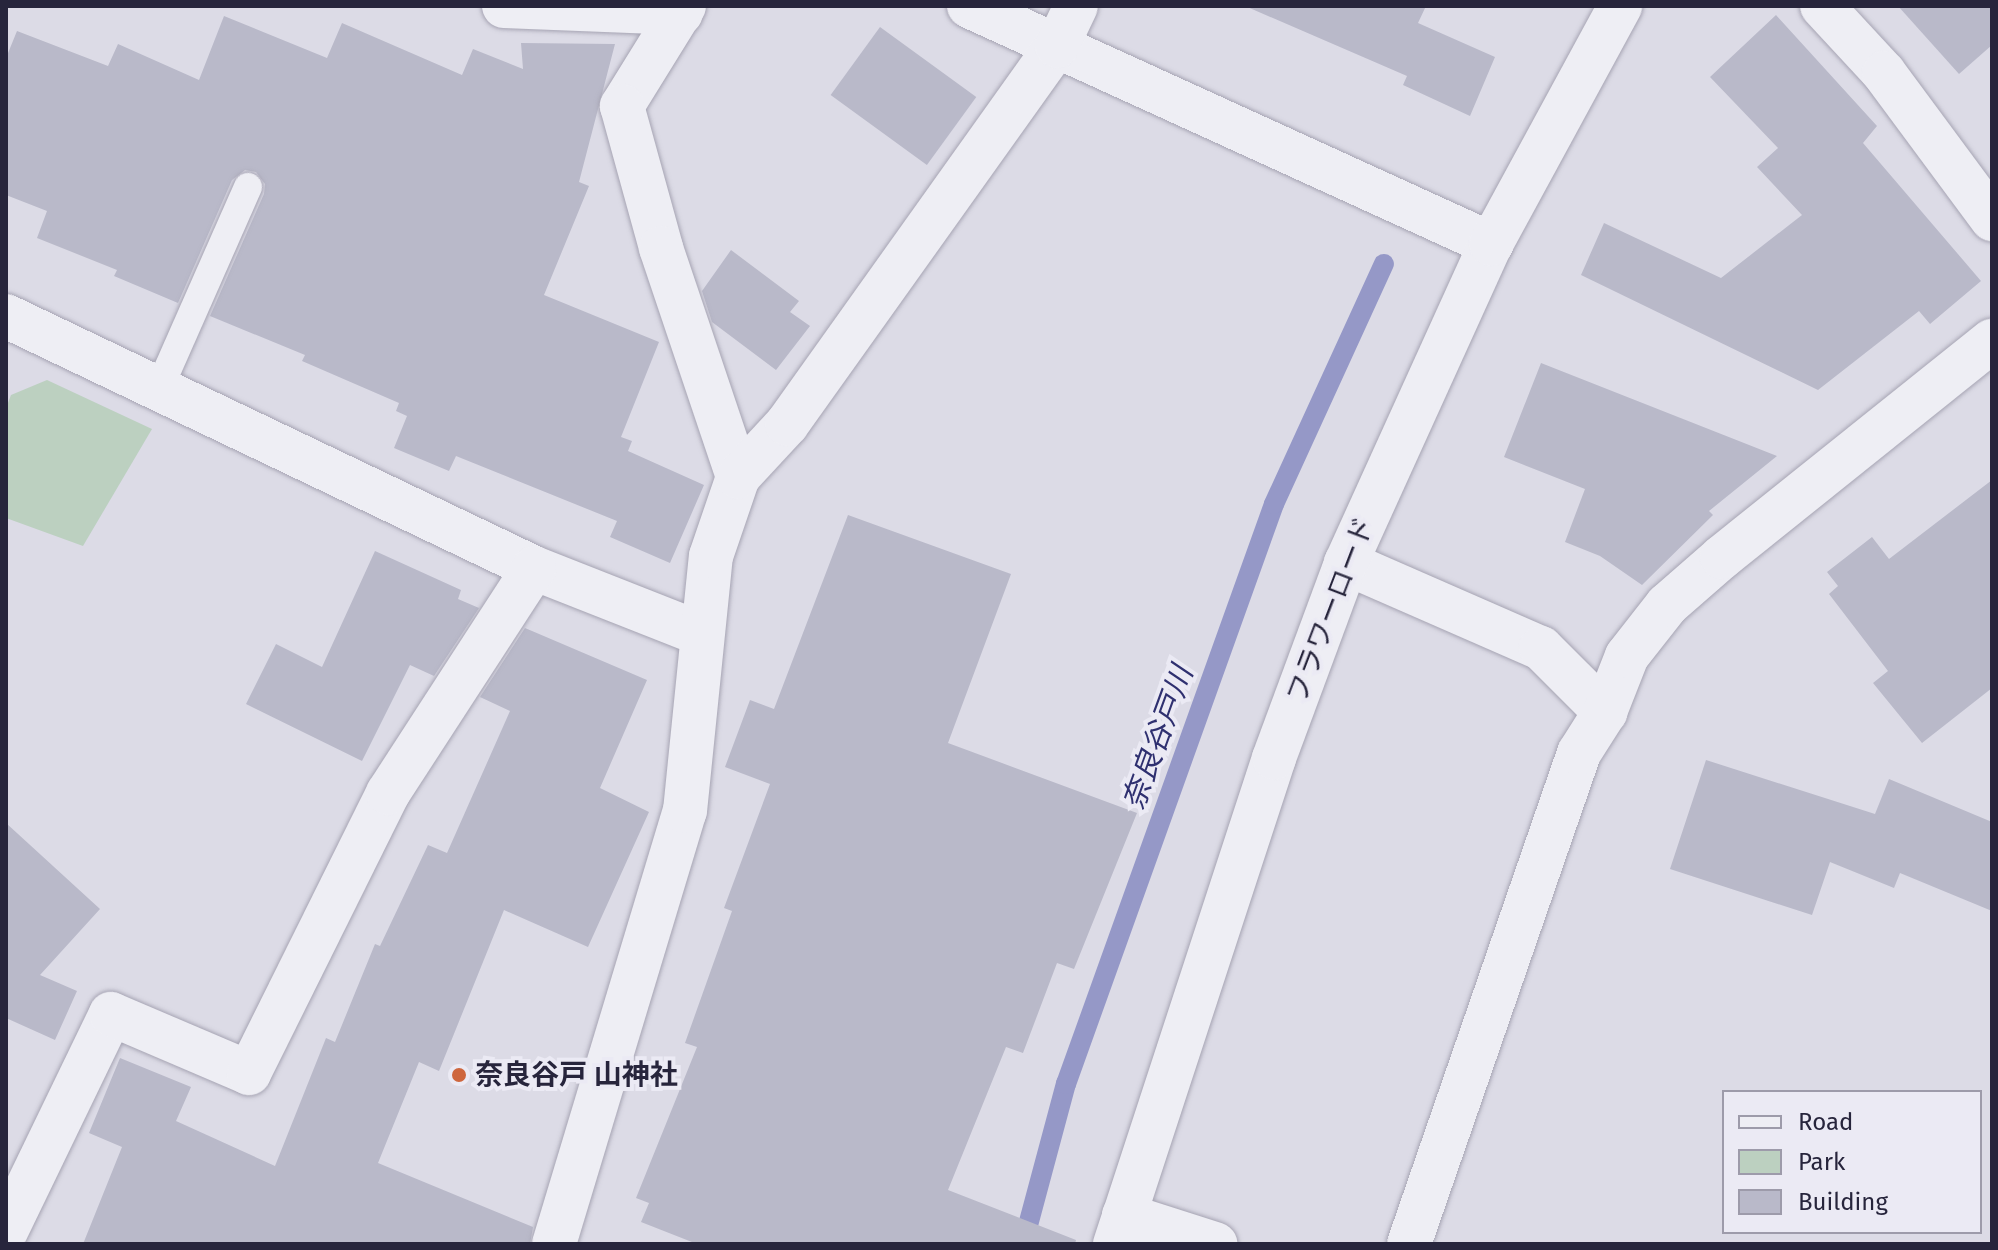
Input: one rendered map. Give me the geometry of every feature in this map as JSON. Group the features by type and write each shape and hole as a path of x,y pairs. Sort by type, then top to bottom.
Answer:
{"street":[{"path":"504,6 683,10"},
{"path":"969,6 1491,244"},
{"path":"554,1244 685,811 699,633 711,556 738,477 787,424 1057,46 1076,6"},
{"name":"フラワーロード","path":"1119,1230 1274,758 1346,563 1491,244 1620,6"},
{"path":"1822,6 1884,73 1992,219"},
{"path":"683,10 622,106 661,248 738,477"},
{"path":"9,326 158,391 534,568 699,633"},
{"path":"1409,1244 1579,753 1605,712 1627,656 1667,605 1992,341"},
{"path":"1346,563 1541,648 1605,712"},
{"path":"6,1231 111,1014 249,1073 388,793 534,568"},
{"path":"1119,1230 1215,1244"}],"lane":[{"path":"158,391 248,187"}],"green space":[{"path":"47,380 152,429 83,546 6,518 6,408 11,395"}],"building":[{"path":"1245,6 1426,6 1418,23 1495,57 1470,116 1403,85 1407,76"},
{"path":"1898,6 1992,6 1992,45 1959,74"},
{"path":"1776,15 1877,126 1863,143 1981,281 1930,324 1919,311 1818,390 1581,275 1604,223 1721,278 1802,215 1757,167 1778,148 1710,77"},
{"path":"224,16 327,58 342,23 462,75 473,49 523,69 521,43 615,44 579,182 589,186 544,295 659,342 621,437 632,441 628,451 704,485 670,563 610,537 617,521 456,456 449,471 394,448 407,416 396,411 399,403 302,361 305,355 210,316 264,194 265,184 256,172 245,170 232,180 178,303 114,276 117,270 37,238 47,211 6,195 6,58 17,31 108,66 118,44 199,80"},
{"path":"880,27 976,97 927,165 831,95"},
{"path":"731,250 799,301 790,312 810,326 776,370 712,322 702,291"},
{"path":"1541,363 1777,456 1709,511 1713,515 1642,585 1600,556 1565,542 1585,489 1504,457"},
{"path":"1992,480 1992,688 1922,743 1873,683 1888,671 1829,594 1838,586 1827,572 1872,537 1889,559"},
{"path":"848,515 1011,574 948,743 1137,813 1074,969 1057,963 1023,1053 1006,1047 948,1190 1076,1240 1075,1244 697,1244 641,1222 649,1203 636,1198 697,1047 685,1043 732,911 724,908 770,784 725,767 750,700 774,709"},
{"path":"375,551 461,590 458,599 479,608 434,676 410,665 362,761 246,704 276,644 322,667"},
{"path":"525,628 647,680 600,788 649,812 588,947 504,910 439,1071 419,1062 378,1163 533,1227 530,1244 83,1244 122,1147 89,1133 120,1058 191,1087 176,1121 275,1166 326,1038 335,1042 375,944 380,946 428,845 447,853 510,711 480,697"},
{"path":"1706,760 1875,814 1889,779 1992,822 1992,911 1900,873 1894,888 1830,862 1812,915 1670,869"},
{"path":"6,823 100,909 40,975 77,991 55,1040 6,1018"}],"waterway":[{"name":"奈良谷戸川","path":"1023,1244 1066,1084 1274,504 1384,264"}],"place":[{"name":"奈良谷戸 山神社","path":"459,1075"}]}
